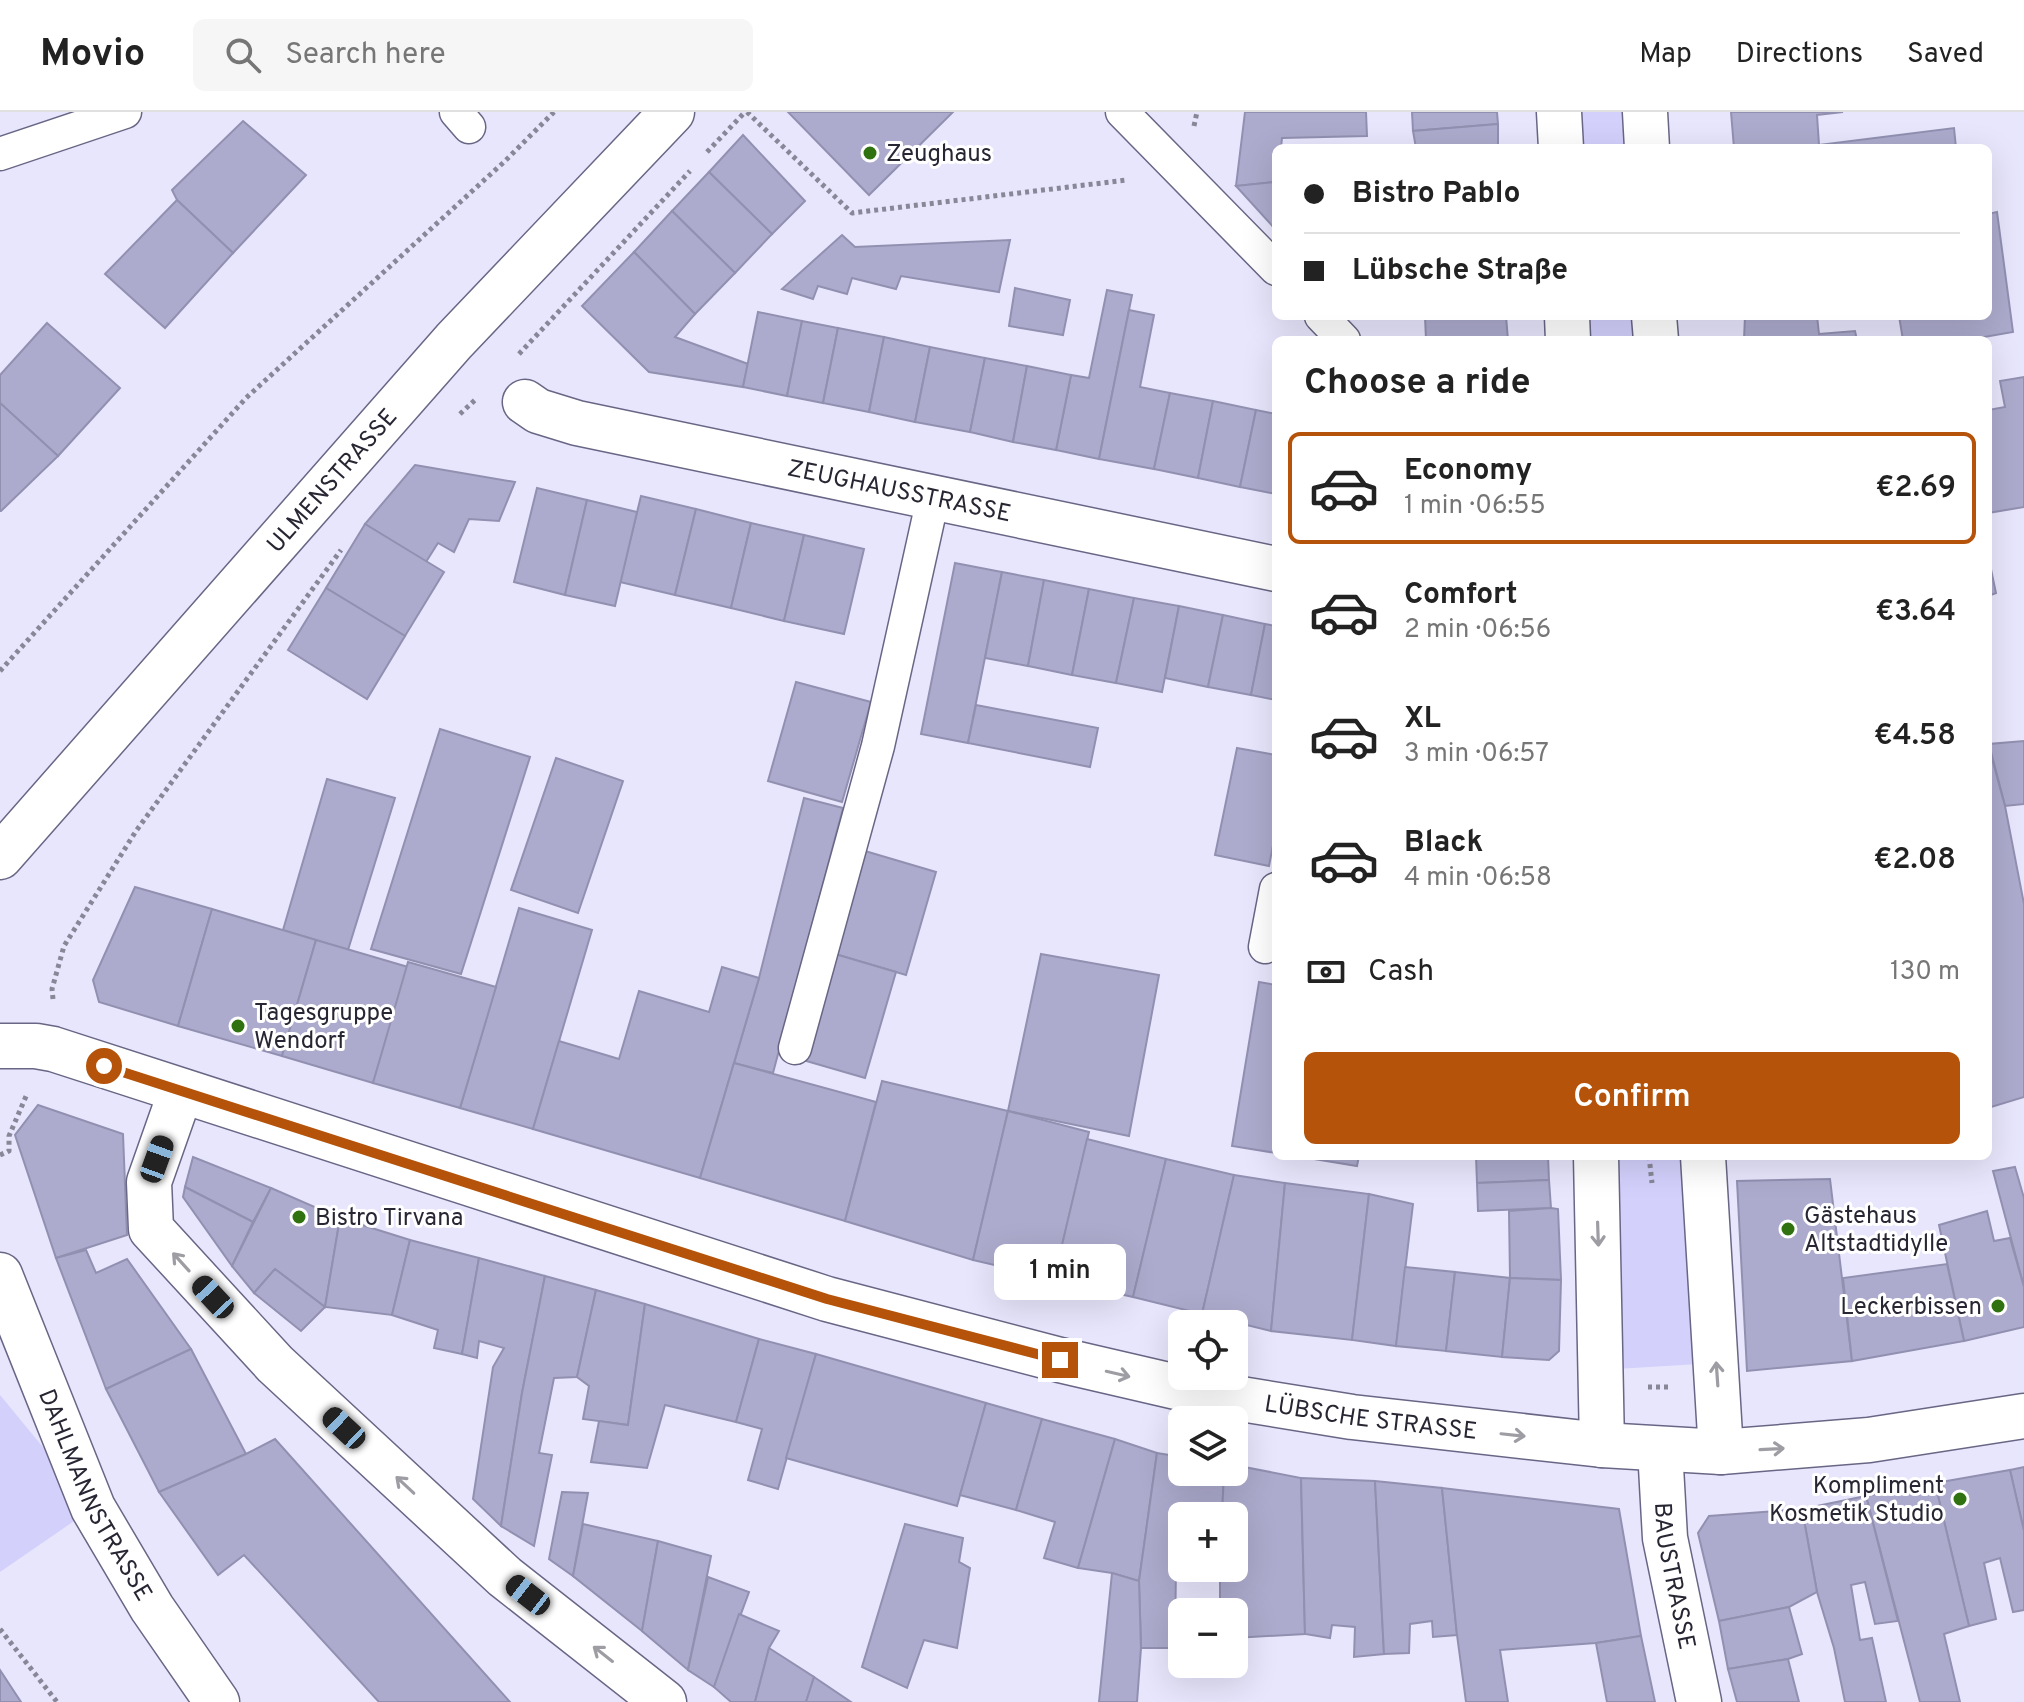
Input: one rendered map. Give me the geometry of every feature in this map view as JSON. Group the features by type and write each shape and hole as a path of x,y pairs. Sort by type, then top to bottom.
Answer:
{"street":[{"name":"ULMENSTRASSE","path":"0,857 454,341 672,112"},
{"path":"1559,112 1561,144"},
{"path":"1645,112 1647,144"},
{"name":"ZEUGHAUSSTRASSE","path":"505,396 538,411 577,423 1272,568"},
{"name":"LÜBSCHE STRASSE","path":"0,1046 53,1049 827,1299 1060,1360 1198,1392 1336,1415 1602,1445 1721,1452 1882,1439 2024,1416"},
{"path":"181,1091 149,1182 151,1229 275,1364 494,1567 664,1702"},
{"path":"1596,1160 1602,1445"},
{"path":"1703,1160 1721,1452"},
{"name":"DAHLMANNSTRASSE","path":"0,1275 93,1508 152,1608 217,1702"},
{"name":"BAUSTRASSE","path":"1660,1449 1665,1538 1699,1702"}],"lane":[{"path":"0,154 125,112"},
{"path":"1122,112 1272,265"},
{"path":"1325,320 1340,336"},
{"path":"795,1048 878,746 933,498"},
{"path":"1265,947 1272,910"}],"path":[{"path":"0,671 246,398 504,162 554,112"},
{"path":"703,157 746,112 852,213 1184,173 1197,112"},
{"path":"515,358 692,168"},
{"path":"452,422 505,396"},
{"path":"0,1155 9,1151 9,1136 16,1115 53,1049 52,989 64,946 136,831 342,549"},
{"path":"1603,1387 1718,1389"},
{"path":"0,1629 57,1702"}],"shaded area":[{"path":"1571,112 1627,112 1629,144 1572,144"},
{"path":"1578,320 1638,320 1640,336 1579,336"},
{"path":"1608,1160 1687,1160 1699,1364 1616,1369"},
{"path":"0,1395 93,1508 0,1572"}],"building":[{"name":"Zeughaus","path":"788,112 953,112 869,195"},
{"path":"1245,112 1366,112 1367,136 1282,138 1281,144 1272,144 1272,182 1236,186"},
{"path":"1412,112 1497,112 1498,124 1413,131"},
{"path":"1731,112 1843,112 1817,115 1819,144 1734,144"},
{"path":"243,121 306,175 233,253 177,200 172,190"},
{"path":"1498,124 1498,144 1415,144 1413,131"},
{"path":"1954,128 1956,144 1827,144"},
{"path":"743,135 805,201 772,234 709,172"},
{"path":"709,172 772,234 735,273 672,211"},
{"path":"1272,182 1272,226 1236,186"},
{"path":"177,200 233,253 165,328 105,274"},
{"path":"672,211 735,273 695,314 634,252"},
{"path":"1997,212 2013,332 1990,336 1902,336 1900,320 1992,320 1992,213"},
{"path":"842,235 855,247 1010,240 999,292 901,276 896,289 852,278 847,294 818,286 813,299 782,289"},
{"path":"634,252 695,314 675,337 748,364 743,387 649,372 582,306"},
{"path":"1015,288 1070,300 1063,335 1009,326"},
{"path":"1107,290 1132,295 1099,459 1056,450 1071,375 1089,378"},
{"path":"1129,310 1154,315 1140,387 1170,393 1154,469 1099,459"},
{"path":"758,312 802,321 787,396 743,387"},
{"path":"1425,320 1506,320 1508,336 1426,336"},
{"path":"1745,320 1817,320 1819,334 1855,331 1856,336 1744,336"},
{"path":"802,321 838,328 823,403 787,396"},
{"path":"47,323 120,388 58,456 0,403 0,375"},
{"path":"838,328 884,337 869,412 823,403"},
{"path":"884,337 930,347 915,422 869,412"},
{"path":"930,347 985,358 970,432 915,422"},
{"path":"985,358 1027,366 1013,442 970,432"},
{"path":"1027,366 1071,375 1056,450 1013,442"},
{"path":"2024,377 2024,507 1992,512 1992,409 2005,407 2000,381"},
{"path":"1170,393 1213,401 1198,478 1154,469"},
{"path":"1213,401 1256,410 1240,487 1198,478"},
{"path":"0,403 58,456 1,511 0,511"},
{"path":"1256,410 1272,413 1272,493 1240,487"},
{"path":"415,465 515,482 499,521 469,519 454,552 438,543 426,562 365,524"},
{"path":"537,488 587,500 565,595 514,582"},
{"path":"641,496 696,509 675,595 620,582"},
{"path":"587,500 637,512 615,606 565,595"},
{"path":"696,509 751,523 731,608 675,595"},
{"path":"751,523 804,535 784,621 731,608"},
{"path":"365,524 444,572 405,636 326,588"},
{"path":"804,535 864,549 844,634 784,621"},
{"path":"955,563 1002,572 968,743 921,734"},
{"path":"1002,572 1044,580 1028,666 985,658"},
{"path":"1992,574 1996,593 1992,594"},
{"path":"1044,580 1089,589 1072,675 1028,666"},
{"path":"326,588 405,636 367,699 288,650"},
{"path":"1089,589 1134,598 1116,683 1072,675"},
{"path":"1134,598 1179,606 1162,692 1116,683"},
{"path":"1179,606 1223,615 1208,687 1165,678"},
{"path":"1223,615 1265,624 1251,695 1208,687"},
{"path":"1265,624 1272,625 1272,699 1251,695"},
{"path":"796,682 871,702 842,802 768,781"},
{"path":"976,705 1098,728 1090,767 968,743"},
{"path":"440,729 530,757 461,974 371,949"},
{"path":"2024,741 2024,804 2005,806 1992,756 1992,744"},
{"path":"1237,748 1272,754 1272,851 1269,866 1215,855"},
{"path":"556,758 623,781 578,913 511,890"},
{"path":"1992,759 2005,806 2024,904 2024,1097 1992,1107"},
{"path":"327,779 395,798 348,950 283,930"},
{"path":"804,798 843,808 773,1073 734,1063 759,978"},
{"path":"865,851 936,872 906,975 835,954"},
{"path":"135,887 212,909 178,1026 99,1002 93,980"},
{"path":"519,908 592,930 533,1129 460,1108"},
{"path":"212,909 316,940 282,1056 178,1026"},
{"path":"316,940 408,967 373,1083 282,1056"},
{"path":"835,954 896,972 865,1078 803,1060"},
{"path":"1041,954 1159,975 1129,1136 1008,1111"},
{"path":"408,962 496,987 460,1108 373,1083"},
{"path":"722,967 759,978 700,1178 533,1129 559,1041 619,1059 639,991 709,1012"},
{"path":"1259,982 1272,984 1272,1152 1232,1146"},
{"path":"734,1063 876,1102 845,1221 700,1178"},
{"path":"882,1081 1008,1111 973,1260 845,1221"},
{"path":"38,1105 123,1134 127,1235 56,1258 15,1135"},
{"path":"1008,1111 1089,1132 1054,1279 973,1260"},
{"path":"1087,1139 1166,1159 1133,1297 1054,1279"},
{"path":"193,1157 271,1188 253,1222 185,1187"},
{"path":"1166,1159 1234,1175 1203,1310 1186,1310 1133,1297"},
{"path":"1320,1160 1358,1160 1357,1166"},
{"path":"1476,1160 1548,1160 1549,1180 1477,1183"},
{"path":"2015,1167 2024,1198 2024,1287 1993,1171"},
{"path":"1234,1175 1285,1183 1271,1331 1248,1325 1248,1310 1203,1310"},
{"name":"Gästehaus Altstadtidylle","path":"1830,1179 1852,1361 1747,1371 1737,1181"},
{"path":"1549,1180 1551,1208 1478,1211 1477,1183"},
{"path":"1285,1183 1369,1194 1352,1340 1271,1331"},
{"path":"185,1187 253,1222 232,1266 183,1197"},
{"path":"271,1188 340,1218 325,1307 275,1269 254,1293 232,1266"},
{"path":"1369,1194 1413,1204 1396,1346 1352,1340"},
{"path":"1558,1209 1561,1280 1510,1278 1509,1211"},
{"path":"1987,1211 1994,1241 2010,1238 2024,1287 2024,1327 1964,1341 1939,1225"},
{"path":"340,1218 410,1240 392,1315 325,1307"},
{"path":"410,1240 479,1258 462,1354 434,1348 438,1330 392,1315"},
{"path":"86,1250 96,1273 127,1259 191,1349 106,1389 56,1258"},
{"path":"479,1258 545,1276 501,1526 473,1499 493,1367 504,1348 479,1341 477,1358 462,1354"},
{"path":"1947,1264 1964,1341 1852,1361 1843,1278"},
{"path":"1405,1267 1455,1272 1446,1351 1396,1346"},
{"path":"275,1269 325,1307 301,1331 254,1293"},
{"path":"1455,1272 1510,1278 1502,1357 1446,1351"},
{"path":"545,1276 596,1290 577,1377 554,1378 539,1453 552,1455 534,1546 501,1526"},
{"path":"1510,1278 1561,1280 1559,1351 1549,1360 1502,1357"},
{"path":"596,1290 645,1304 628,1425 583,1419 589,1386 577,1377"},
{"path":"645,1304 759,1339 736,1422 665,1405 647,1468 591,1462 599,1421 628,1425"},
{"path":"759,1339 816,1354 778,1489 748,1480 762,1429 736,1422"},
{"path":"191,1349 246,1454 159,1492 106,1389"},
{"path":"816,1354 986,1403 957,1506 786,1458"},
{"path":"986,1403 1042,1419 1016,1510 960,1495"},
{"path":"1042,1419 1115,1439 1078,1568 1044,1558 1055,1522 1016,1510"},
{"path":"275,1439 510,1702 379,1702 244,1555 218,1575 159,1492"},
{"path":"1115,1439 1157,1453 1139,1581 1078,1568"},
{"path":"1157,1453 1168,1455 1168,1486 1223,1486 1223,1502 1168,1502 1168,1582 1176,1582 1176,1598 1168,1598 1168,1648 1141,1648 1139,1581"},
{"path":"2024,1467 2024,1531 2010,1470"},
{"path":"1248,1468 1301,1478 1305,1634 1248,1637 1248,1598 1220,1598 1220,1582 1248,1582 1248,1502 1223,1502 1223,1486 1248,1486"},
{"path":"2010,1470 2024,1531 2024,1610 2013,1612 2000,1558 1984,1563 1996,1619 1969,1626 1935,1483"},
{"path":"1301,1478 1375,1481 1384,1654 1354,1657 1355,1627 1332,1625 1330,1638 1305,1634"},
{"path":"1375,1481 1442,1488 1457,1635 1433,1637 1432,1621 1410,1624 1409,1653 1384,1654"},
{"path":"1935,1483 1969,1626 1944,1634 1960,1702 1920,1702 1866,1496"},
{"path":"1442,1488 1619,1509 1641,1636 1596,1643 1500,1650 1508,1702 1466,1702"},
{"path":"562,1492 588,1493 573,1576 549,1559"},
{"path":"1866,1496 1898,1621 1875,1624 1865,1582 1851,1585 1860,1640 1872,1638 1886,1702 1845,1702 1834,1648 1817,1592 1802,1509"},
{"path":"1802,1509 1817,1592 1789,1607 1719,1621 1698,1533 1709,1516"},
{"path":"583,1524 658,1541 642,1631 573,1576"},
{"path":"905,1524 963,1538 959,1562 970,1568 957,1648 924,1640 907,1688 862,1667"},
{"path":"658,1541 711,1556 688,1670 642,1631"},
{"path":"1112,1573 1139,1581 1141,1648 1137,1702 1099,1702"},
{"path":"708,1577 749,1592 714,1687 688,1670"},
{"path":"1789,1607 1802,1654 1728,1669 1719,1621"},
{"path":"739,1614 779,1631 769,1648 755,1702 731,1702 714,1687"},
{"path":"1641,1636 1655,1702 1607,1702 1596,1643"},
{"path":"769,1648 814,1677 806,1702 755,1702"},
{"path":"1788,1659 1799,1702 1737,1702 1728,1669"},
{"path":"0,1670 21,1702 0,1702"},
{"path":"814,1677 851,1702 806,1702"}],"place":[{"name":"Zeughaus","path":"870,153"},
{"name":"Tagesgruppe Wendorf","path":"238,1026"},
{"name":"Bistro Tirvana","path":"299,1217"},
{"name":"Gästehaus Altstadtidylle","path":"1788,1229"},
{"name":"Leckerbissen","path":"1998,1306"},
{"name":"Kompliment Kosmetik Studio","path":"1960,1499"}],"route":[{"path":"104,1066 827,1299 1060,1360"}]}
